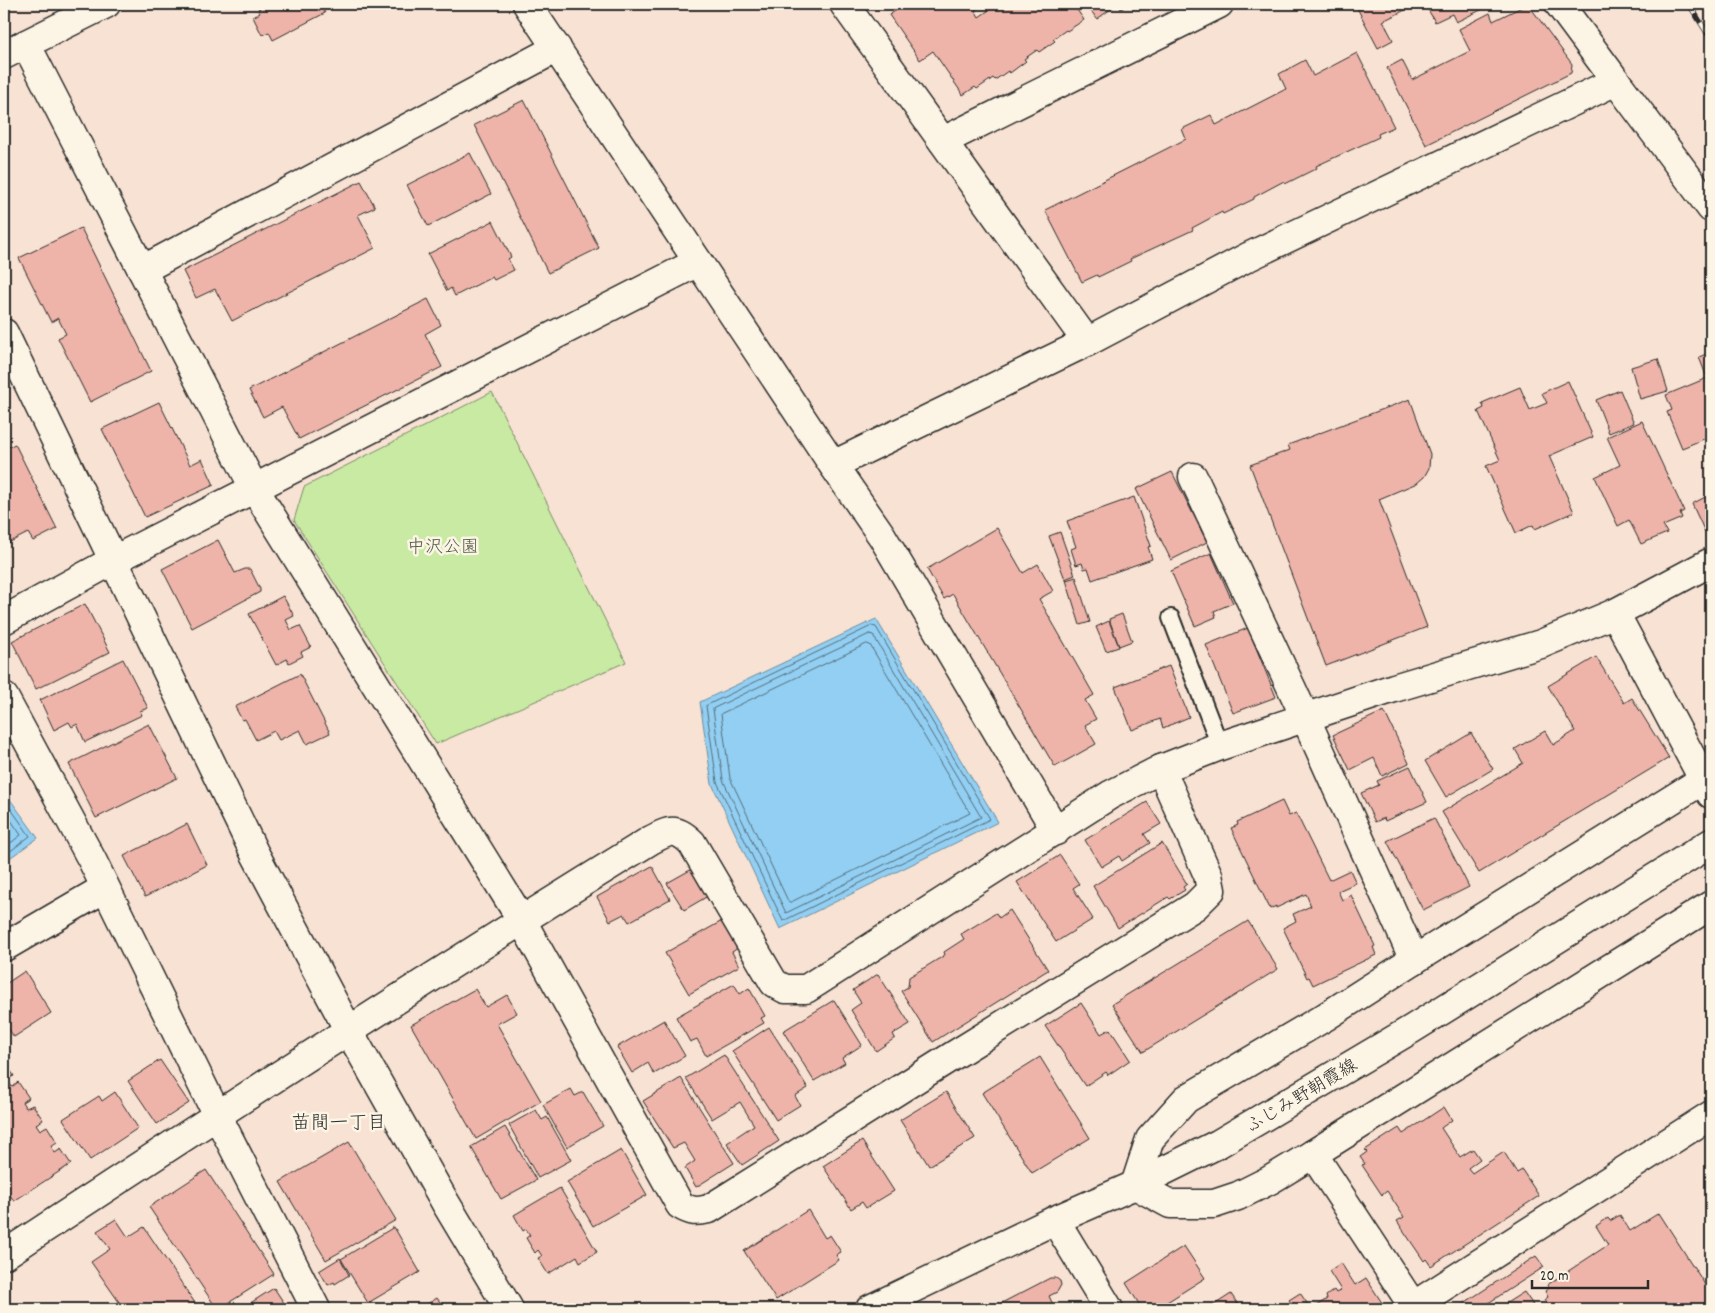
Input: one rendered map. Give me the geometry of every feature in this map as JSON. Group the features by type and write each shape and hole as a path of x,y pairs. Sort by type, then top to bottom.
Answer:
{"street":[{"path":"106,4 15,49 142,270 254,488 521,919 680,1205 688,1210 698,1212 709,1210 1195,906 1211,890 1208,875 1161,769"},
{"path":"527,4 882,536 1056,830"},
{"path":"844,4 1087,342"},
{"path":"943,142 1219,4"},
{"path":"1559,4 1711,208"},
{"path":"142,270 557,48"},
{"path":"833,465 1087,342 1248,257 1616,81"},
{"path":"4,620 114,560 698,262"},
{"path":"4,333 254,852 349,1031 445,1202 509,1309"},
{"path":"1193,477 1306,719 1414,960"},
{"path":"4,1256 217,1115 521,919 668,831 683,834 692,843 774,983 785,989 806,989 1110,795 1161,769 1220,746 1306,719 1394,688 1541,644 1615,613 1711,562"},
{"path":"1615,613 1709,783 1414,960 1325,1017 1186,1099 1150,1139 1135,1185 1170,1204 1214,1204 1238,1196 1270,1180 1313,1154 1711,905"},
{"path":"4,696 92,860 217,1115 316,1309"},
{"name":"ふじみ野朝霞線","path":"870,1309 1218,1144 1420,1024 1711,843"},
{"path":"4,947 105,888"},
{"path":"1313,1154 1414,1308 1711,1115"},
{"path":"1055,1220 1109,1309"}],"lane":[{"path":"1171,618 1220,746"}],"green space":[{"name":"中沢公園","path":"492,392 626,662 436,744 294,520 304,487"}],"water":[{"path":"876,619 998,822 780,929 712,784 700,702"},
{"path":"4,791 38,838 4,862"}],"building":[{"path":"258,4 320,4 325,13 273,40 269,32 262,35 253,17 260,13"},
{"path":"906,4 985,4 975,10 979,17 998,4 1073,4 1084,20 1053,39 1055,41 1039,52 1037,50 1024,59 1026,61 1010,73 1008,71 995,80 993,78 977,89 975,87 963,95 933,51 920,60 889,15"},
{"path":"1086,4 1118,4 1097,19"},
{"path":"1118,4 1129,4 1121,9"},
{"path":"1355,4 1417,4 1383,21 1393,40 1378,48"},
{"path":"1425,4 1485,4 1487,7 1456,22 1452,14 1435,22"},
{"path":"1528,4 1572,64 1571,73 1426,145 1387,68 1402,60 1412,80 1470,51 1459,29 1490,13 1493,21"},
{"path":"1357,53 1394,127 1378,134 1379,137 1316,166 1317,168 1285,184 1284,181 1254,197 1254,199 1223,214 1222,212 1192,228 1193,230 1130,259 1131,261 1098,277 1097,275 1082,282 1045,210 1186,139 1182,129 1211,115 1216,125 1286,89 1279,74 1305,60 1313,76"},
{"path":"524,100 599,248 548,273 474,125"},
{"path":"470,153 491,194 428,226 407,185"},
{"path":"361,181 375,207 358,215 375,248 232,321 215,289 196,298 183,271"},
{"path":"493,221 511,257 508,259 514,270 494,280 492,277 455,296 451,288 447,291 428,254"},
{"path":"81,228 151,371 90,402 58,338 66,334 58,318 51,322 19,258"},
{"path":"428,299 441,325 425,334 442,367 299,439 282,407 263,417 249,390"},
{"path":"1711,352 1711,436 1682,448 1667,412 1672,410 1666,395 1707,378 1699,357"},
{"path":"1658,359 1668,391 1640,399 1631,367"},
{"path":"1568,381 1593,437 1549,456 1574,512 1535,529 1533,525 1516,533 1486,466 1500,460 1478,411 1484,408 1482,403 1520,387 1530,410 1547,403 1542,393"},
{"path":"1620,390 1634,423 1609,433 1596,400"},
{"path":"1410,399 1430,454 1429,468 1424,477 1417,483 1379,499 1427,627 1326,666 1250,465 1290,450 1288,445"},
{"path":"159,402 190,465 202,459 214,485 145,517 102,429"},
{"path":"1642,421 1684,511 1680,513 1682,518 1663,526 1667,533 1641,544 1629,520 1618,526 1595,477 1620,465 1607,437"},
{"path":"15,444 57,529 33,541 28,533 4,545 4,449"},
{"path":"1172,472 1207,542 1171,560 1136,489"},
{"path":"1711,494 1711,545 1692,504"},
{"path":"1134,497 1151,546 1148,547 1152,559 1092,580 1088,568 1084,569 1082,563 1076,565 1071,549 1076,547 1067,521"},
{"path":"997,528 1023,573 1038,564 1053,591 1039,599 1094,695 1085,700 1096,719 1085,725 1096,744 1055,767 953,594 944,599 927,569"},
{"path":"1060,532 1075,575 1065,579 1049,536"},
{"path":"218,540 235,573 250,569 260,592 192,628 162,569"},
{"path":"1211,553 1233,603 1214,611 1216,617 1195,626 1171,571"},
{"path":"1076,577 1090,622 1080,625 1066,580"},
{"path":"283,596 294,616 286,620 291,630 300,626 311,647 301,652 303,656 289,663 287,659 276,665 249,614"},
{"path":"85,604 110,652 36,689 12,641"},
{"path":"1122,614 1132,641 1119,646 1109,619"},
{"path":"1109,621 1119,647 1106,651 1096,627"},
{"path":"1248,628 1276,697 1233,713 1206,645"},
{"path":"1596,657 1624,703 1632,698 1669,758 1479,873 1442,812 1523,763 1515,749 1545,731 1553,745 1575,731 1548,686"},
{"path":"123,659 148,708 140,711 142,715 85,742 77,724 72,727 69,722 54,730 40,700"},
{"path":"1169,666 1189,717 1163,728 1160,719 1132,730 1115,687"},
{"path":"300,674 330,733 307,744 300,730 279,740 274,731 256,740 245,719 242,720 235,707"},
{"path":"1384,711 1409,763 1382,776 1374,758 1350,770 1333,735"},
{"path":"149,724 177,778 96,818 69,764"},
{"path":"1471,733 1493,769 1446,797 1425,761"},
{"path":"1410,766 1427,802 1385,821 1384,818 1375,822 1361,793 1379,785 1377,781"},
{"path":"1282,801 1289,816 1296,813 1329,880 1350,870 1356,883 1338,891 1342,900 1351,895 1375,946 1373,947 1376,955 1313,985 1309,977 1307,978 1283,928 1296,921 1293,914 1311,906 1306,894 1270,909 1231,828 1238,825 1237,822"},
{"path":"1147,802 1161,824 1144,834 1150,843 1122,861 1119,856 1101,867 1085,840"},
{"path":"1434,818 1469,887 1423,910 1387,841"},
{"path":"187,824 207,865 145,897 124,856"},
{"path":"1162,843 1187,884 1183,887 1185,890 1170,899 1168,897 1118,928 1093,886"},
{"path":"1060,855 1079,884 1073,888 1093,919 1056,942 1017,882"},
{"path":"652,866 670,899 629,922 624,914 610,921 597,897"},
{"path":"692,869 708,896 684,910 667,883"},
{"path":"1010,910 1048,970 933,1042 901,991 908,987 909,977 945,955 944,952 964,939 961,934 996,913 999,918"},
{"path":"722,921 738,948 732,952 739,966 689,994 665,953"},
{"path":"1248,921 1278,969 1143,1052 1112,1004"},
{"path":"25,971 51,1013 14,1037 4,1022 4,985"},
{"path":"878,974 910,1024 893,1034 895,1038 876,1051 851,1010 861,1003 853,990"},
{"path":"734,984 740,994 749,988 765,1016 761,1018 764,1023 706,1056 697,1039 690,1042 676,1017"},
{"path":"475,989 486,1007 507,995 517,1013 497,1024 541,1101 476,1139 411,1025"},
{"path":"834,1000 862,1045 842,1058 845,1063 814,1081 783,1031"},
{"path":"1081,1003 1101,1034 1110,1029 1130,1060 1108,1075 1106,1072 1085,1086 1045,1026"},
{"path":"664,1020 685,1056 654,1074 648,1063 632,1073 617,1047"},
{"path":"769,1027 808,1088 795,1096 800,1105 776,1120 732,1051"},
{"path":"724,1055 779,1141 742,1165 727,1143 754,1125 740,1102 712,1119 686,1078"},
{"path":"1040,1057 1090,1138 1032,1173 982,1093"},
{"path":"4,1060 14,1076 7,1079 12,1087 18,1082 29,1098 22,1102 26,1108 33,1105 43,1120 36,1124 40,1130 47,1126 57,1142 51,1146 55,1153 61,1149 71,1164 14,1201 4,1186"},
{"path":"160,1060 189,1103 157,1124 128,1081"},
{"path":"681,1078 734,1163 696,1187 685,1168 695,1161 684,1143 673,1148 643,1101"},
{"path":"571,1089 575,1096 583,1092 603,1126 567,1147 543,1105"},
{"path":"115,1092 138,1128 90,1160 63,1119 99,1096 102,1101"},
{"path":"946,1092 975,1138 929,1166 900,1120"},
{"path":"1444,1107 1452,1120 1441,1128 1460,1157 1473,1149 1480,1159 1468,1168 1472,1173 1504,1152 1517,1173 1522,1170 1539,1196 1431,1266 1426,1259 1424,1261 1397,1221 1404,1217 1387,1191 1382,1195 1362,1165 1365,1164 1360,1157 1367,1152 1365,1150 1399,1128 1403,1134"},
{"path":"536,1110 542,1120 547,1117 571,1160 538,1178 509,1125"},
{"path":"505,1127 536,1180 501,1199 471,1147"},
{"path":"862,1141 894,1191 866,1208 862,1202 851,1209 823,1166"},
{"path":"349,1142 396,1220 326,1260 280,1182"},
{"path":"621,1150 647,1195 593,1226 567,1182"},
{"path":"206,1170 274,1274 219,1309 217,1309 149,1207"},
{"path":"560,1188 597,1252 580,1262 577,1256 548,1274 538,1258 542,1256 538,1250 535,1253 526,1238 530,1235 526,1229 523,1231 514,1215"},
{"path":"808,1210 825,1238 830,1235 841,1252 836,1255 839,1260 776,1300 744,1251"},
{"path":"1659,1213 1711,1294 1711,1300 1696,1309 1550,1309 1544,1300 1548,1297 1545,1291 1549,1288 1547,1285 1608,1245 1596,1226 1608,1218 1610,1221 1620,1215 1630,1231"},
{"path":"116,1219 128,1237 144,1227 199,1309 124,1309 91,1262 110,1249 97,1231"},
{"path":"394,1227 420,1272 368,1303 341,1259"},
{"path":"1184,1246 1205,1278 1156,1309 1142,1309 1126,1283"},
{"path":"1536,1256 1544,1267 1479,1309 1455,1309"},
{"path":"340,1258 349,1275 335,1284 334,1282 328,1285 319,1271"},
{"path":"1341,1263 1355,1285 1366,1278 1386,1309 1311,1309 1327,1299 1326,1296 1334,1290 1336,1293 1341,1290 1329,1271"},
{"path":"1050,1278 1056,1278 1060,1281 1061,1285 1057,1292 1049,1296 1055,1309 990,1309"},
{"path":"274,1288 288,1309 241,1309"},
{"path":"1524,1292 1533,1305 1525,1309 1497,1309"},
{"path":"1300,1293 1311,1309 1295,1309 1289,1300"},
{"path":"1231,1294 1241,1309 1208,1309"},
{"path":"437,1298 445,1309 419,1309"}],"railway":[{"path":"1689,4 1711,39"}],"district":[{"name":"苗間一丁目","path":"339,1121"}]}
